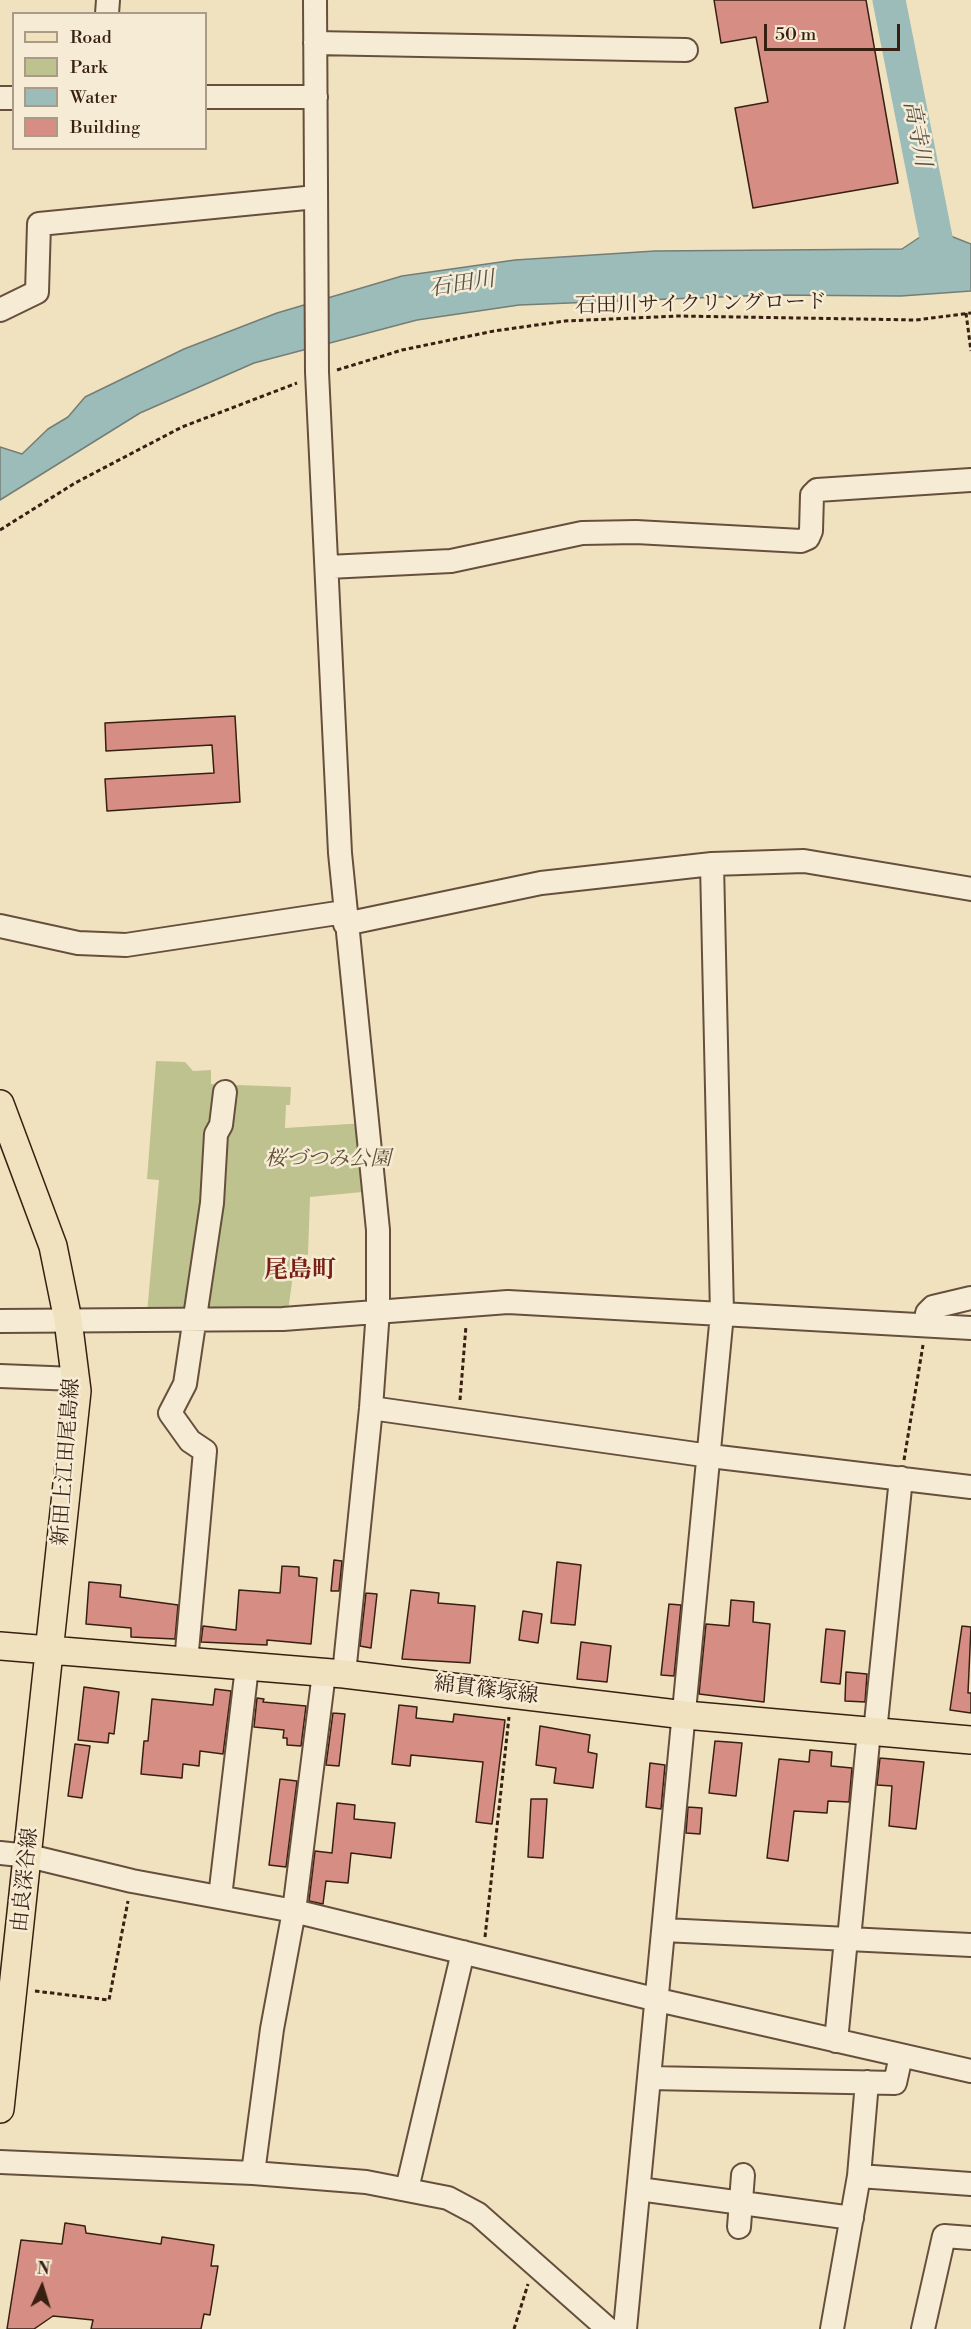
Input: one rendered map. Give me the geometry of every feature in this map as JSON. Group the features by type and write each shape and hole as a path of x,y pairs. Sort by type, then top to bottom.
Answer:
{"main road":[{"name":"新田上江田尾島線","path":"0,1104 53,1246 68,1320 77,1391 51,1651"},
{"name":"綿貫篠塚線","path":"0,1646 334,1674 685,1715 971,1740"},
{"name":"由良深谷線","path":"0,2109 15,1988 9,1958 29,1856 51,1651"}],"street":[{"path":"253,2173 272,2029 334,1674 371,1408 378,1310 378,1230 345,918 328,567 315,376 318,268 315,0"},
{"path":"315,43 686,50"},
{"path":"207,97 316,97"},
{"path":"0,310 37,292 39,224 316,196"},
{"path":"328,567 435,563 582,533 636,532 801,541 808,538 811,531 812,495 817,490 971,480"},
{"path":"0,926 78,943 126,945 345,918 541,883 712,864 804,861 971,889"},
{"path":"625,2329 722,1314 712,864"},
{"path":"186,1662 205,1451 190,1441 170,1413 185,1384 212,1203 216,1134 221,1125 225,1092"},
{"path":"926,1325 927,1313 933,1307 971,1298"},
{"path":"0,1322 283,1319 468,1303 546,1303 971,1328"},
{"path":"0,1376 75,1379"},
{"path":"371,1408 710,1456 971,1487"},
{"path":"836,2041 902,1478"},
{"path":"220,1897 247,1667"},
{"path":"0,1853 29,1856 132,1881 294,1911 658,2000 971,2071"},
{"path":"664,1930 971,1945"},
{"path":"407,2189 473,1954"},
{"path":"650,2078 895,2083 901,2056"},
{"path":"832,2329 859,2176 867,2082"},
{"path":"0,2162 253,2173 366,2182 448,2198 478,2214 608,2329"},
{"path":"739,2227 743,2175"},
{"path":"859,2176 971,2184"},
{"path":"639,2189 852,2218"},
{"path":"923,2329 944,2236 971,2238"}],"path":[{"name":"石田川サイクリングロード","path":"0,530 75,483 182,428 233,406 315,376 402,350 494,331 565,321 679,316 916,320 969,313"},
{"path":"969,313 968,337 971,351"},
{"path":"458,1421 468,1303"},
{"path":"902,1478 926,1325"},
{"path":"473,1954 511,1694"},
{"path":"15,1988 109,2000 132,1881"},
{"path":"514,2329 529,2282"}],"green space":[{"name":"桜づつみ公園","path":"156,1061 185,1062 193,1071 211,1070 211,1084 291,1087 290,1105 286,1105 285,1128 365,1123 373,1191 310,1197 308,1255 296,1254 288,1311 147,1313 159,1180 147,1179"}],"water":[{"name":"石田川","path":"948,235 971,244 971,291 901,296 770,295 519,305 417,320 254,363 140,413 0,500 0,447 22,454 48,429 68,417 85,397 184,349 277,313 402,276 515,260 655,251 902,249 920,237"}],"building":[{"path":"714,0 866,0 898,183 753,208 735,108 768,102 756,37 721,43"},
{"path":"235,716 240,802 107,811 105,779 214,773 212,745 106,751 105,723"},
{"path":"334,1560 342,1561 339,1591 331,1591"},
{"path":"557,1562 581,1565 575,1625 551,1623"},
{"path":"282,1566 299,1567 299,1576 317,1578 311,1644 267,1640 267,1645 201,1642 203,1626 236,1630 239,1590 280,1593"},
{"path":"89,1582 121,1585 120,1597 178,1605 175,1639 131,1637 131,1628 86,1624"},
{"path":"411,1590 439,1593 438,1603 475,1606 470,1663 402,1659"},
{"path":"366,1593 377,1594 371,1648 360,1646"},
{"path":"731,1600 754,1602 753,1622 770,1624 764,1702 699,1694 706,1624 729,1626"},
{"path":"669,1604 681,1605 674,1676 661,1675"},
{"path":"523,1611 542,1614 538,1643 519,1640"},
{"path":"962,1626 971,1627 968,1693 971,1693 971,1713 950,1710"},
{"path":"826,1629 845,1631 840,1684 821,1682"},
{"path":"581,1642 611,1646 607,1682 577,1679"},
{"path":"846,1672 867,1674 865,1702 845,1701"},
{"path":"84,1687 119,1692 114,1734 109,1733 108,1743 78,1740"},
{"path":"215,1689 231,1691 223,1754 200,1751 199,1766 183,1764 182,1778 141,1774 144,1741 148,1741 152,1699 213,1705"},
{"path":"257,1698 264,1699 263,1702 306,1706 301,1746 287,1745 287,1738 283,1738 284,1730 254,1727"},
{"path":"399,1705 417,1707 416,1718 453,1722 454,1714 505,1720 492,1824 476,1822 483,1762 411,1755 410,1766 392,1764"},
{"path":"333,1713 345,1714 339,1766 326,1765"},
{"path":"540,1726 590,1735 588,1752 597,1754 593,1788 554,1783 556,1768 536,1765"},
{"path":"715,1741 742,1743 736,1796 709,1793"},
{"path":"75,1744 90,1746 82,1798 68,1796"},
{"path":"810,1750 832,1752 831,1766 852,1768 849,1802 828,1801 827,1813 794,1811 788,1861 767,1858 779,1759 809,1762"},
{"path":"880,1758 924,1762 916,1829 889,1826 892,1786 877,1785"},
{"path":"650,1763 665,1765 661,1809 646,1807"},
{"path":"280,1779 297,1781 286,1867 269,1865"},
{"path":"531,1799 547,1799 543,1858 528,1857"},
{"path":"337,1803 355,1805 354,1819 395,1823 391,1858 351,1853 348,1883 326,1881 323,1904 309,1901 315,1851 332,1853"},
{"path":"688,1807 702,1808 700,1834 686,1833"},
{"path":"65,2223 85,2226 86,2233 161,2244 162,2237 214,2245 211,2266 218,2266 210,2315 204,2314 201,2329 91,2329 93,2320 53,2316 34,2329 7,2329 21,2240 62,2244"}],"waterway":[{"name":"高寺川","path":"889,0 942,268"}],"district":[{"name":"尾島町","path":"300,1271"}]}
